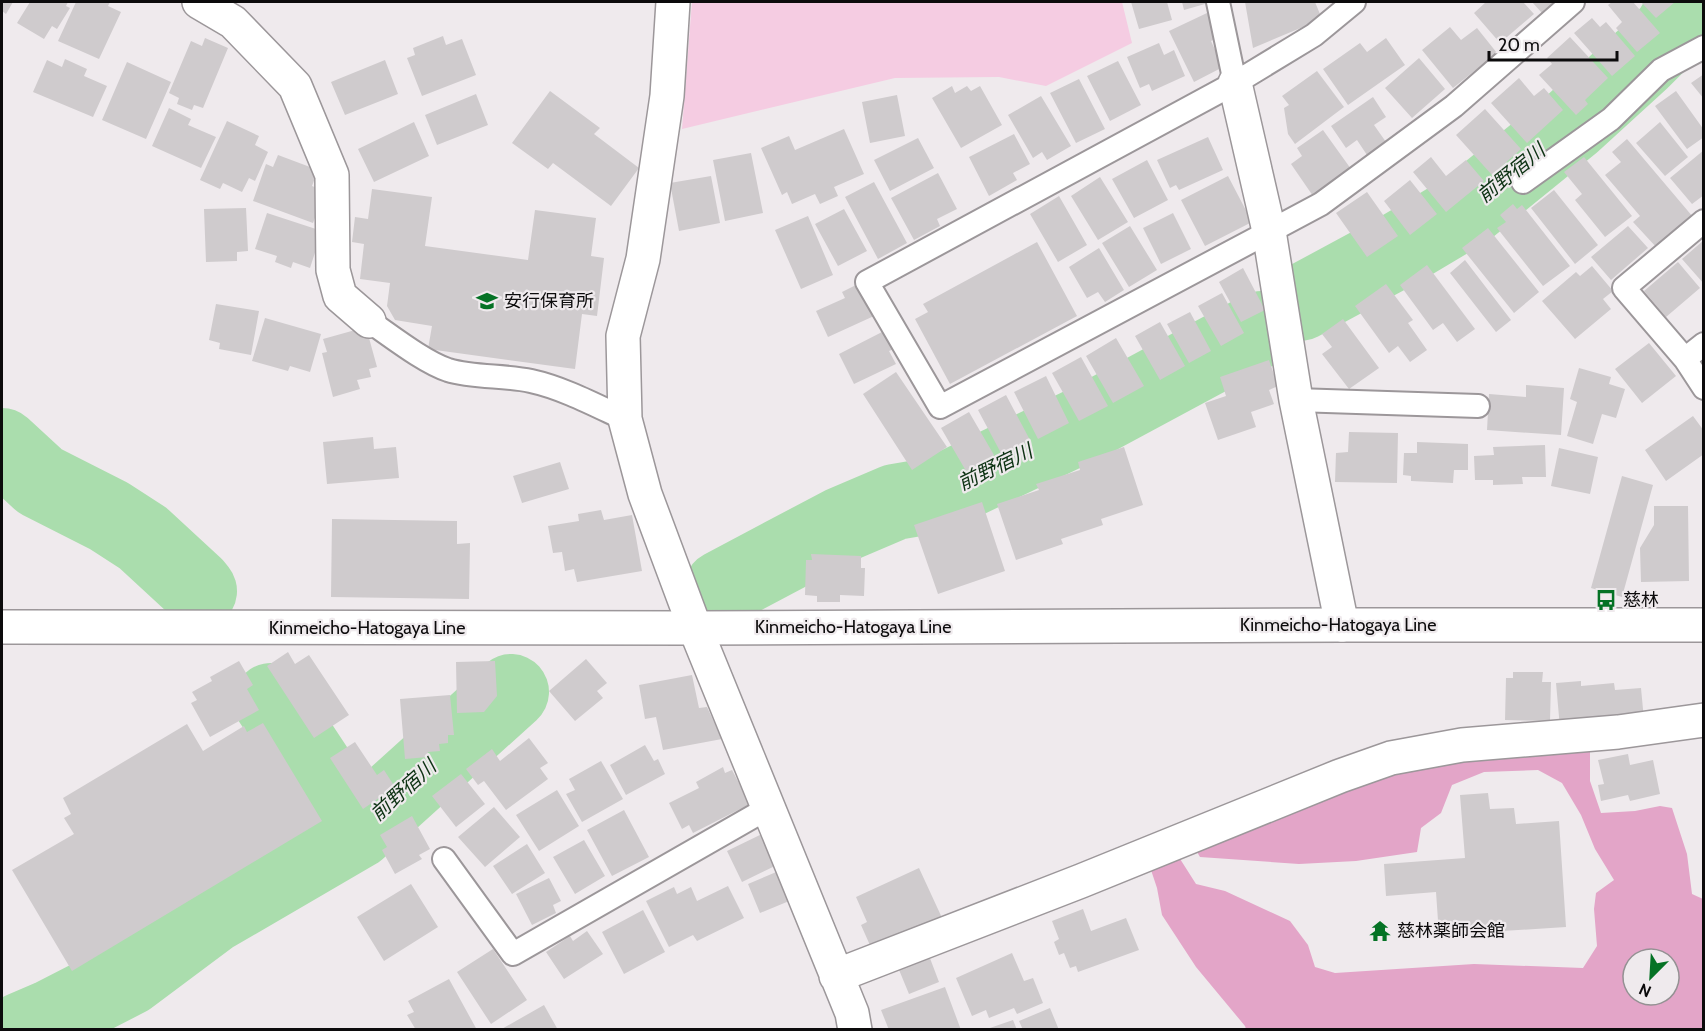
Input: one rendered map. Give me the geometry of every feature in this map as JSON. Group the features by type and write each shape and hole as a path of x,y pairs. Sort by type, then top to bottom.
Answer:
{"street":[{"path":"199,2 233,22 295,86 332,175 333,270 340,296 369,321"},
{"path":"672,2 666,96 643,259 623,336 625,419 645,494 694,628 852,1013 855,1029"},
{"path":"1235,83 1269,231 1296,400 1342,625"},
{"name":"Kinmeicho-Hatogaya Line","path":"2,627 694,628 1704,625"},
{"path":"836,976 1081,881 1340,776 1391,758 1462,744 1618,732 1704,720"}],"lane":[{"path":"1218,2 1235,83"},
{"path":"1354,2 1314,35 1235,83 867,282 940,407 1321,204 1454,106 1573,2"},
{"path":"1523,182 1611,118 1661,70 1704,47"},
{"path":"1704,221 1624,288 1685,359 1704,388"},
{"path":"369,321 419,355 447,370 530,380 563,391 625,419"},
{"path":"1685,359 1704,344"},
{"path":"1296,400 1478,406"},
{"path":"444,860 513,954 768,808"}],"shaded area":[{"path":"692,2 1122,2 1132,43 1046,86 999,77 895,78 682,129"},
{"path":"1590,748 1590,781 1601,813 1635,811 1660,806 1672,808 1687,854 1692,894 1703,899 1703,1029 1246,1029 1196,967 1162,915 1157,888 1149,864 1175,851 1196,884 1225,891 1290,921 1308,945 1315,967 1335,973 1474,964 1583,968 1597,946 1594,909 1596,893 1614,880 1595,849 1581,815 1562,783 1538,770 1484,772 1452,785 1441,813 1421,828 1417,852 1356,861 1299,864 1200,857 1193,845 1407,765"}],"building":[{"path":"2,2 13,2 6,14 2,11"},
{"path":"30,2 68,2 66,6 70,8 57,29 52,26 44,39 17,23"},
{"path":"76,2 110,2 108,6 121,12 99,59 58,41"},
{"path":"1131,2 1167,2 1172,20 1139,29"},
{"path":"1182,2 1212,2 1184,10"},
{"path":"1245,2 1315,2 1322,19 1253,48"},
{"path":"1486,2 1523,2 1534,14 1500,43 1474,13"},
{"path":"1532,2 1556,2 1542,13"},
{"path":"1612,2 1633,2 1660,33 1637,52 1616,28 1622,22 1608,5"},
{"path":"1641,2 1675,2 1656,18"},
{"path":"1207,13 1219,37 1211,41 1223,67 1194,82 1169,31"},
{"path":"1592,18 1600,27 1606,22 1635,56 1612,76 1574,33"},
{"path":"1450,27 1461,40 1477,28 1497,53 1453,88 1422,50"},
{"path":"443,36 446,45 462,39 476,75 422,96 407,58 415,55 413,48"},
{"path":"1570,37 1608,78 1585,100 1588,104 1576,115 1539,75 1552,64 1547,58"},
{"path":"205,38 228,48 203,108 194,105 192,110 177,104 179,98 169,93 191,41 202,46"},
{"path":"1386,38 1405,65 1348,105 1323,69 1360,43 1367,52"},
{"path":"1159,43 1164,55 1174,50 1185,76 1152,91 1149,84 1140,88 1127,57"},
{"path":"1419,58 1445,89 1412,118 1385,88"},
{"path":"65,59 87,69 84,76 107,86 93,117 33,92 47,60 62,67"},
{"path":"385,60 398,94 345,115 331,82"},
{"path":"1118,61 1141,105 1110,121 1087,76"},
{"path":"127,62 171,82 146,139 102,120"},
{"path":"1317,71 1344,107 1295,144 1288,134 1284,108 1289,105 1282,96"},
{"path":"1704,74 1704,99 1691,83"},
{"path":"1519,78 1534,96 1544,88 1563,110 1527,143 1491,103"},
{"path":"1079,79 1105,129 1076,143 1050,93"},
{"path":"952,86 955,93 967,86 971,91 980,86 1002,125 961,148 932,98"},
{"path":"550,91 600,128 594,134 639,168 611,206 553,163 548,169 512,143"},
{"path":"1676,91 1704,130 1704,137 1687,149 1655,106"},
{"path":"476,94 488,125 437,145 425,115"},
{"path":"897,95 905,136 870,143 862,102"},
{"path":"1041,96 1071,146 1047,160 1042,152 1033,158 1008,115"},
{"path":"1373,97 1386,117 1374,125 1386,142 1367,155 1357,140 1346,148 1331,126"},
{"path":"169,108 191,119 188,125 216,137 201,168 152,146"},
{"path":"1485,109 1521,149 1492,175 1456,135"},
{"path":"227,121 259,136 255,145 268,152 255,181 249,178 242,192 223,183 220,189 200,180"},
{"path":"414,122 429,156 374,182 358,149"},
{"path":"1660,122 1688,157 1665,176 1636,143"},
{"path":"844,129 864,174 834,187 838,196 820,204 815,194 792,204 787,192 782,195 761,148 789,136 795,150"},
{"path":"1323,130 1351,169 1313,196 1291,164 1302,156 1297,148"},
{"path":"1014,134 1030,164 1013,173 1017,180 989,196 969,157"},
{"path":"1208,137 1223,170 1179,190 1176,185 1170,188 1157,160"},
{"path":"918,138 934,168 890,191 874,160"},
{"path":"1627,139 1693,217 1657,248 1633,222 1640,216 1605,175 1621,162 1612,152"},
{"path":"1704,150 1704,195 1692,204 1670,178"},
{"path":"751,153 763,213 725,221 713,160"},
{"path":"278,155 318,170 312,186 325,191 313,223 253,201 266,164 273,167"},
{"path":"1431,157 1446,176 1466,160 1484,181 1446,212 1413,172"},
{"path":"1584,157 1632,216 1605,237 1575,200 1582,194 1564,172"},
{"path":"1147,160 1168,200 1134,218 1112,179"},
{"path":"938,173 957,209 937,219 940,226 914,240 891,198"},
{"path":"711,176 720,223 679,231 670,183"},
{"path":"1228,176 1252,222 1205,246 1181,200"},
{"path":"1100,177 1128,222 1098,240 1071,196"},
{"path":"1410,180 1437,214 1410,235 1384,201"},
{"path":"874,182 907,243 878,259 845,197"},
{"path":"372,189 432,197 425,246 528,260 535,210 596,218 591,256 604,258 597,316 582,314 575,369 428,349 432,326 395,320 387,306 390,283 360,279 364,244 352,242 355,217 368,219"},
{"path":"1554,190 1598,245 1575,264 1531,208"},
{"path":"1367,192 1398,236 1367,257 1336,213"},
{"path":"1059,196 1087,245 1058,262 1030,214"},
{"path":"1513,204 1517,209 1522,205 1570,266 1543,286 1497,228 1506,222 1500,215"},
{"path":"246,208 248,251 237,252 237,261 206,262 204,209"},
{"path":"844,209 867,251 838,266 815,224"},
{"path":"267,213 322,231 310,268 293,262 291,268 275,262 277,256 255,249"},
{"path":"1173,213 1191,249 1161,264 1143,228"},
{"path":"808,216 833,275 801,289 775,230"},
{"path":"1130,226 1157,270 1129,287 1102,243"},
{"path":"1628,226 1648,248 1611,280 1591,257"},
{"path":"1488,228 1539,292 1514,313 1462,248"},
{"path":"1704,240 1704,284 1682,259"},
{"path":"1037,242 1077,316 950,384 915,319 928,312 923,304"},
{"path":"1099,248 1124,290 1105,302 1098,292 1087,298 1069,267"},
{"path":"1465,260 1511,320 1496,332 1450,273"},
{"path":"1678,262 1700,288 1666,317 1644,291"},
{"path":"1427,265 1475,329 1457,342 1443,323 1433,330 1400,285"},
{"path":"1592,266 1613,291 1603,299 1611,309 1575,339 1542,301 1576,272 1580,276"},
{"path":"1243,268 1265,310 1241,322 1219,282"},
{"path":"858,284 874,316 828,337 816,311 845,298 842,292"},
{"path":"1386,284 1413,320 1408,323 1427,350 1410,362 1398,346 1389,353 1355,306"},
{"path":"1222,293 1244,333 1221,346 1198,306"},
{"path":"216,304 259,311 251,355 219,349 220,343 209,340"},
{"path":"1190,312 1211,351 1189,363 1167,324"},
{"path":"265,318 321,334 310,372 290,366 288,371 252,361"},
{"path":"1343,319 1379,368 1349,389 1322,354 1332,347 1322,334"},
{"path":"1160,322 1185,366 1160,380 1135,336"},
{"path":"366,327 377,367 369,369 371,377 357,380 360,389 333,397 322,353 327,352 323,339"},
{"path":"884,331 894,349 889,351 896,364 854,384 839,354"},
{"path":"1116,338 1144,386 1113,403 1086,356"},
{"path":"1649,343 1676,376 1642,403 1615,369"},
{"path":"1081,357 1108,406 1079,421 1052,373"},
{"path":"1269,360 1278,386 1269,390 1274,404 1251,412 1256,427 1218,440 1205,403 1226,396 1220,377"},
{"path":"1579,368 1611,377 1609,384 1625,389 1616,418 1602,414 1593,444 1567,436 1577,402 1570,399"},
{"path":"896,372 947,447 912,470 863,394"},
{"path":"1046,376 1069,423 1038,439 1014,392"},
{"path":"1526,385 1564,388 1561,435 1487,430 1489,394 1526,397"},
{"path":"1006,395 1030,440 1002,455 978,410"},
{"path":"969,412 994,455 966,471 941,428"},
{"path":"1693,416 1704,431 1704,454 1666,481 1645,450"},
{"path":"1349,432 1398,433 1397,483 1335,482 1336,453 1348,452"},
{"path":"373,437 374,449 396,447 399,478 327,484 323,442"},
{"path":"1417,442 1468,444 1468,470 1454,470 1453,483 1411,481 1411,476 1403,475 1404,453 1417,453"},
{"path":"1545,445 1546,477 1522,477 1523,484 1493,485 1493,480 1475,480 1474,456 1494,455 1493,447"},
{"path":"1124,447 1143,505 1101,519 1103,525 1061,539 1063,544 1016,560 997,504 1039,490 1036,484 1080,470 1078,462"},
{"path":"1559,448 1598,457 1590,494 1551,486"},
{"path":"560,462 569,489 522,503 513,476"},
{"path":"1622,476 1653,485 1622,597 1591,588"},
{"path":"982,502 1005,571 938,594 914,525"},
{"path":"1654,506 1688,506 1689,581 1641,582 1640,548 1654,525"},
{"path":"601,510 604,520 632,515 642,571 577,582 574,569 565,571 562,552 553,553 548,526 579,521 578,514"},
{"path":"332,519 457,521 457,544 470,543 469,599 331,597"},
{"path":"811,554 861,556 861,568 865,568 864,596 840,595 840,602 817,602 817,596 805,595 806,560 812,560"},
{"path":"288,652 295,664 309,655 349,715 314,738 267,666"},
{"path":"586,659 607,683 597,691 603,698 575,721 549,691"},
{"path":"239,661 253,685 247,689 259,710 210,737 191,703 197,700 192,692 212,681 210,677"},
{"path":"495,661 497,696 484,712 457,713 456,662"},
{"path":"1513,672 1543,672 1542,682 1551,682 1550,721 1505,720 1506,678 1513,678"},
{"path":"692,675 699,708 707,707 722,739 663,750 656,717 645,719 639,685"},
{"path":"1581,681 1581,686 1614,683 1615,690 1641,688 1644,720 1560,728 1556,683"},
{"path":"450,695 454,735 448,735 448,743 439,744 440,751 428,752 428,757 405,759 400,699"},
{"path":"263,723 322,821 72,971 12,870 74,834 64,818 71,814 63,798 187,724 203,751 244,726 247,732"},
{"path":"529,738 548,763 540,768 548,779 506,810 484,781 478,785 466,769 492,749 500,761"},
{"path":"355,742 377,775 384,770 395,787 363,809 330,758"},
{"path":"645,745 654,761 658,759 665,774 626,795 610,765"},
{"path":"1628,754 1630,765 1653,760 1660,794 1630,801 1628,795 1601,801 1598,785 1604,784 1598,760"},
{"path":"601,761 623,799 582,822 566,794 575,790 569,779"},
{"path":"723,767 725,773 732,770 750,804 693,833 689,825 682,829 669,803 699,788 696,782"},
{"path":"461,774 485,804 456,827 432,796"},
{"path":"557,790 579,826 539,851 516,815"},
{"path":"1488,793 1490,809 1514,808 1516,824 1559,821 1566,927 1439,935 1436,892 1386,896 1384,864 1465,858 1460,795"},
{"path":"494,807 520,837 485,867 458,837"},
{"path":"624,810 649,857 612,876 587,830"},
{"path":"412,816 430,849 419,855 422,859 395,874 382,850 387,847 380,835"},
{"path":"764,833 779,864 742,882 727,851"},
{"path":"584,840 605,876 575,894 553,857"},
{"path":"527,844 545,873 512,894 493,866"},
{"path":"919,868 943,920 873,952 861,925 867,922 856,897"},
{"path":"781,870 794,899 760,913 748,884"},
{"path":"549,878 561,901 553,905 556,913 532,925 516,894"},
{"path":"411,884 438,927 384,961 357,917"},
{"path":"728,886 744,918 697,941 693,935 669,947 646,901 674,887 677,894 691,887 697,901"},
{"path":"1083,909 1091,931 1126,918 1139,950 1078,972 1076,966 1070,968 1064,953 1059,955 1054,942 1059,939 1052,921"},
{"path":"643,910 665,952 624,974 602,932"},
{"path":"587,931 603,954 564,979 546,952 570,936 573,941"},
{"path":"493,949 527,1000 491,1024 457,972"},
{"path":"928,953 939,982 909,994 897,965"},
{"path":"1012,953 1024,981 1033,978 1043,1003 1017,1014 1014,1008 989,1018 986,1010 972,1016 956,978"},
{"path":"449,979 477,1030 416,1030 407,1015 414,1012 408,1001"},
{"path":"945,987 961,1030 889,1030 881,1010"},
{"path":"544,1005 558,1030 500,1030"},
{"path":"1050,1008 1059,1030 1023,1030 1019,1021"},
{"path":"1013,1020 1017,1030 987,1030 987,1029"}],"waterway":[{"name":"前野宿川","path":"1300,303 1402,248 1466,210 1573,123 1642,60 1671,31 1688,2"},
{"name":"前野宿川","path":"722,588 841,525 895,502 936,495 1090,421 1261,329"},
{"name":"前野宿川","path":"2,446 40,481 109,516 143,538 199,591"},
{"name":"前野宿川","path":"271,701 357,831 511,692"},
{"path":"22,1030 128,978 211,916 357,831"}],"place":[{"name":"安行保育所","path":"487,301"},
{"name":"慈林","path":"1606,600"},
{"name":"慈林薬師会館","path":"1380,931"}]}
